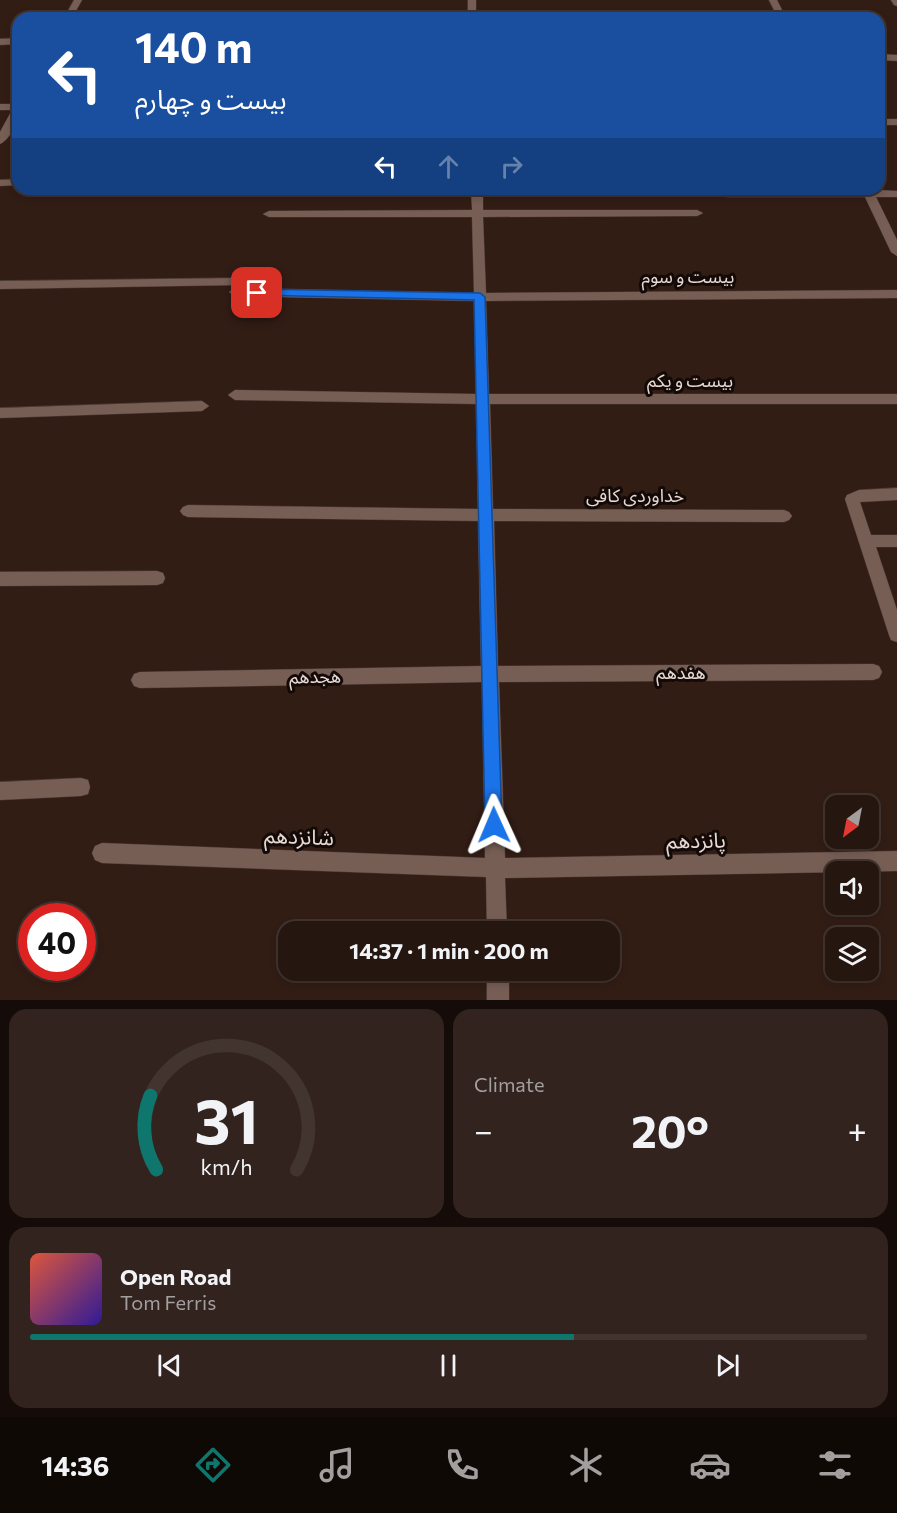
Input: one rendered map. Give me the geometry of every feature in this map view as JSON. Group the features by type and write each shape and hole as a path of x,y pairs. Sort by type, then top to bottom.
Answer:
{"street":[{"path":"0,141 12,119"},
{"path":"477,195 496,921"},
{"path":"869,195 897,252"},
{"path":"269,214 697,213"},
{"name":"بیست و سوم","path":"0,285 234,287 480,297 897,294"},
{"name":"بیست و یکم","path":"234,395 482,399 897,399"},
{"path":"0,413 202,406"},
{"path":"897,494 859,496 852,500 897,635"},
{"name":"خداوردی کافی","path":"188,511 784,516"},
{"path":"866,541 897,541"},
{"path":"0,579 157,578"},
{"name":"هفدهم","path":"490,674 873,672"},
{"name":"هجدهم","path":"140,680 490,674"},
{"path":"0,791 81,787"},
{"name":"شانزدهم","path":"102,853 495,868"},
{"name":"پانزدهم","path":"495,868 897,861"},
{"path":"498,981 498,1000"}],"route":[{"path":"257,293 480,297 494,825"}]}
